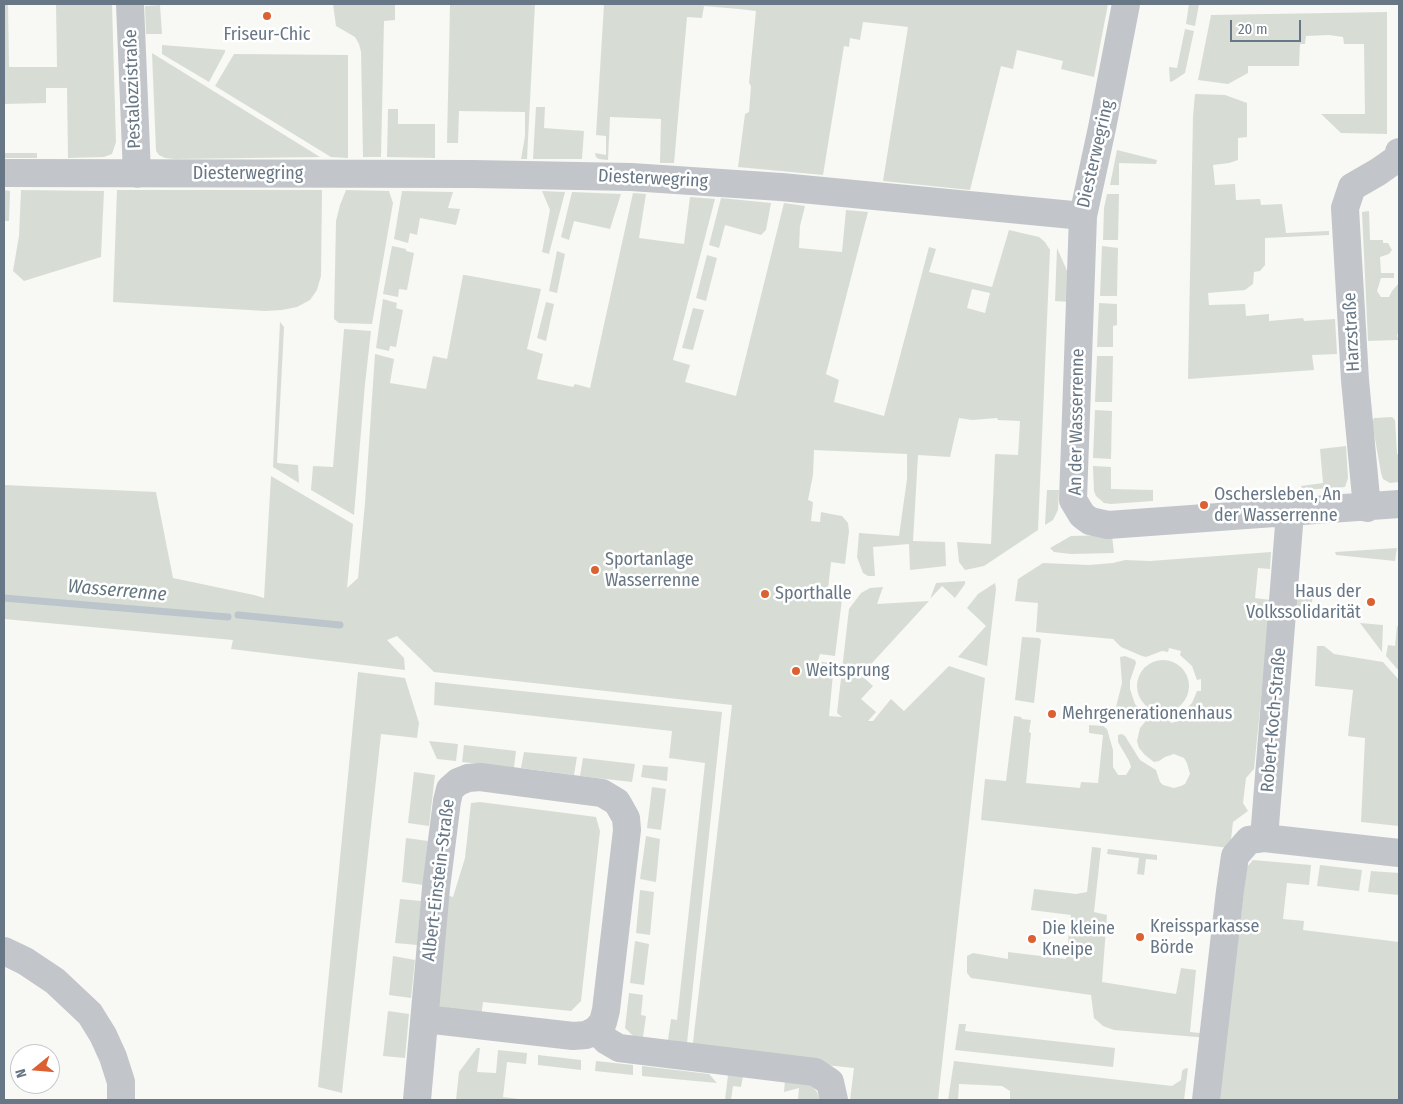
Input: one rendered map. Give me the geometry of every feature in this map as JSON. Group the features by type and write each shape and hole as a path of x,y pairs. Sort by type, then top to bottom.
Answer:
{"street":[{"name":"Pestalozzistraße","path":"130,4 137,174"},
{"name":"Diesterwegring","path":"4,173 472,174 631,177 781,187 1083,216 1126,4"},
{"name":"Harzstraße","path":"1367,508 1354,380 1345,208 1352,187 1389,179 1399,152"},
{"name":"An der Wasserrenne","path":"1083,216 1073,500 1082,515 1090,522 1108,525 1245,514 1367,508 1399,504"},
{"name":"Robert-Koch-Straße","path":"1264,838 1290,513"},
{"name":"Albert-Einstein-Straße","path":"417,1100 427,979 446,801 450,790 458,782 468,778 480,777 602,793 617,802 622,809 626,818 627,830 621,887 606,1010 603,1022 596,1030"},
{"path":"1206,1100 1235,856 1249,840 1264,838 1399,852"},
{"path":"4,951 25,961 55,981 90,1014 104,1035 114,1056 121,1082 121,1100"},
{"path":"425,1019 573,1036 596,1030 607,1042 619,1048 815,1072 832,1091"}],"shaded area":[{"path":"4,4 8,4 9,67 57,67 56,4 112,4 116,142 112,154 104,157 68,158 67,88 46,88 46,103 4,104"},
{"path":"333,4 395,4 395,20 384,21 381,157 363,157 361,52 355,37 336,26"},
{"path":"450,4 535,4 527,159 521,159 525,136 525,112 459,111 458,143 447,143"},
{"path":"604,4 1108,4 1094,77 1061,69 1063,61 1017,50 1013,69 1001,66 970,190 883,181 908,27 863,22 860,40 850,38 849,47 844,46 823,175 738,167 745,114 749,112 751,86 749,83 756,11 704,6 702,18 687,17 674,163 660,163 661,119 610,117 608,160 599,159 595,153 606,155 606,136 596,135"},
{"path":"1189,4 1199,4 1195,26 1186,24"},
{"path":"160,5 162,34 146,34 145,6"},
{"path":"1387,12 1387,134 1341,133 1321,114 1365,114 1364,44 1344,44 1343,37 1329,35 1306,36 1305,44 1300,44 1299,66 1248,66 1248,73 1228,84 1198,80 1211,15"},
{"path":"1185,29 1194,31 1185,73 1170,82 1169,67 1177,68"},
{"path":"162,45 225,50 225,52 209,82 162,54"},
{"path":"152,53 320,157 175,159 159,155 156,151"},
{"path":"234,54 348,55 348,158 331,157 215,86"},
{"path":"1195,94 1225,95 1247,103 1247,137 1238,138 1238,160 1213,165 1215,185 1235,184 1236,200 1260,199 1261,205 1282,204 1286,233 1329,231 1329,235 1265,238 1265,265 1260,271 1254,272 1253,284 1245,290 1208,293 1209,305 1245,304 1246,316 1269,314 1269,321 1303,318 1304,321 1335,319 1337,354 1312,355 1314,370 1188,379"},
{"path":"536,107 545,107 544,128 584,131 582,159 533,159"},
{"path":"388,109 398,109 398,124 435,124 435,158 387,157"},
{"path":"1117,150 1157,160 1156,164 1119,163 1119,185 1110,185"},
{"path":"4,153 37,153 37,158 4,158"},
{"path":"4,190 10,191 9,221 4,221"},
{"path":"21,190 104,191 101,257 24,281 13,271 19,236"},
{"path":"117,190 322,190 321,276 317,290 310,300 297,307 265,311 113,302"},
{"path":"346,190 389,191 393,203 372,324 339,323 334,319 336,221"},
{"path":"402,191 453,192 448,208 460,209 456,225 420,218 417,235 410,233 408,243 394,239"},
{"path":"542,191 565,192 549,254 542,252 550,210"},
{"path":"572,192 621,194 610,229 574,221 569,240 561,237"},
{"path":"633,193 646,194 639,238 684,244 690,197 715,199 673,360 690,365 685,382 736,396 784,203 805,206 800,226 799,248 842,252 846,210 868,212 826,374 839,380 834,402 884,416 929,247 936,249 929,272 992,287 1009,230 1039,237 1050,250 1038,530 984,566 965,570 959,562 957,542 991,544 995,454 1018,455 1020,421 998,420 997,418 972,420 959,418 950,457 918,455 913,541 945,542 946,566 910,570 909,544 873,547 875,576 868,576 863,573 857,557 859,533 899,536 907,479 907,454 814,450 813,475 808,500 813,502 811,521 820,522 821,512 842,516 848,523 849,531 845,564 831,562 828,589 843,591 835,656 820,654 818,661 834,664 829,716 842,717 837,713 849,609 861,593 870,588 883,587 877,604 929,601 861,675 873,686 861,699 876,712 868,721 873,721 891,699 904,711 949,666 985,678 938,1100 850,1100 854,1068 692,1051 732,705 434,672 397,636 387,640 404,658 405,670 231,649 233,640 4,619 4,485 156,492 173,578 264,598 271,476 353,524 347,588 358,578 375,354 394,359 390,383 426,389 433,356 447,359 463,275 541,289 527,349 543,354 537,379 573,387 575,384 590,388","holes":["972,289 990,293 985,313 967,308"]},
{"path":"1107,194 1119,194 1118,240 1103,240 1104,208"},
{"path":"721,198 771,203 766,230 761,235 725,225 719,248 709,245"},
{"path":"1369,211 1370,240 1383,240 1383,243 1388,243 1392,250 1389,254 1380,257 1381,273 1394,273 1394,278 1381,278 1377,291 1381,297 1389,297 1399,283 1398,340 1368,341 1362,212"},
{"path":"392,246 414,253 407,290 399,289 398,297 383,294"},
{"path":"1102,246 1118,248 1117,296 1100,296"},
{"path":"1057,248 1068,273 1070,302 1055,301"},
{"path":"557,251 565,254 557,293 549,291"},
{"path":"707,255 717,258 706,301 696,298"},
{"path":"383,299 397,303 396,308 403,310 396,347 390,346 389,351 376,348"},
{"path":"546,302 554,304 546,341 537,338"},
{"path":"1099,303 1117,304 1117,325 1113,326 1113,347 1097,347"},
{"path":"693,308 704,310 693,350 682,348"},
{"path":"280,322 284,327 277,463 298,465 299,483 273,467"},
{"path":"344,329 371,331 354,515 311,490 313,466 333,467"},
{"path":"1097,356 1113,356 1112,402 1095,402"},
{"path":"1095,410 1112,411 1111,459 1093,458"},
{"path":"1392,417 1395,420 1397,454 1399,455 1399,482 1390,483 1383,479 1381,473 1372,422 1374,418"},
{"path":"1346,446 1348,478 1345,487 1302,490 1301,486 1323,483 1320,449"},
{"path":"1093,466 1111,467 1111,489 1153,490 1153,501 1104,503 1096,496 1094,491"},
{"path":"1047,490 1059,490 1058,510 1053,520 1045,525"},
{"path":"1112,535 1114,553 1071,554 1054,552 1050,548 1071,536"},
{"path":"1397,548 1395,561 1336,555 1335,552"},
{"path":"1271,552 1270,569 1258,568 1255,598 1271,600 1254,769 1246,778 1243,803 1248,811 1233,822 1230,848 981,820 985,779 1006,781 1014,716 1031,720 1026,783 1080,788 1081,782 1098,783 1103,735 1089,733 1089,725 1103,726 1107,729 1113,750 1113,767 1118,775 1126,775 1131,767 1118,742 1118,735 1122,734 1140,760 1156,770 1163,785 1174,788 1181,786 1185,784 1190,774 1184,758 1174,754 1154,762 1139,748 1137,741 1140,728 1150,716 1169,718 1171,723 1182,720 1180,714 1192,703 1197,691 1201,691 1201,679 1197,680 1192,666 1180,655 1181,651 1169,648 1168,652 1162,651 1146,657 1121,647 1113,639 1036,632 1038,603 1015,601 1018,579 1043,563 1089,565 1125,560 1150,561"},
{"path":"965,581 965,584 955,598 942,586 930,599 936,583"},
{"path":"995,583 996,589 987,666 958,657 986,626 967,608 978,594"},
{"path":"1297,585 1309,586 1313,592 1311,613 1295,606"},
{"path":"1360,623 1383,625 1382,652"},
{"path":"1397,626 1399,627 1399,671 1386,656 1388,645 1395,646"},
{"path":"1022,637 1039,638 1041,640 1034,703 1015,700"},
{"path":"1317,646 1324,646 1334,654 1383,662 1399,680 1399,826 1361,822 1365,738 1348,736 1353,690 1315,686"},
{"path":"1125,656 1135,660 1136,663 1130,681 1130,689 1135,704 1142,711 1124,715 1115,711 1122,683 1120,657"},
{"path":"1163,660 1177,664 1185,672 1189,686 1185,700 1177,708 1163,712 1149,708 1141,700 1137,686 1141,672 1149,664"},
{"path":"358,672 405,678 419,723 417,738 381,734 342,1093 318,1087"},
{"path":"435,682 722,712 687,1043 668,1040 671,1019 677,1020 705,763 669,758 672,731 434,705"},
{"path":"429,741 458,744 456,761 437,759"},
{"path":"464,745 516,751 514,768 462,762"},
{"path":"524,752 577,757 574,775 521,768"},
{"path":"583,758 635,764 632,782 580,776"},
{"path":"643,765 668,767 667,781 641,777"},
{"path":"414,772 435,775 429,826 408,823"},
{"path":"652,787 666,789 661,830 647,828"},
{"path":"480,802 596,817 600,831 581,1001 571,1011 483,1002 481,1017 442,1008 434,1003 443,894 453,897 465,858 471,803"},
{"path":"646,836 660,839 656,882 640,879"},
{"path":"406,838 428,841 423,885 402,882"},
{"path":"1092,847 1101,848 1094,912 1107,915 1102,982 1176,994 1181,968 1196,970 1190,1032 1209,1034 1209,1038 1114,1030 1103,1026 1094,1018 1091,995 971,978 967,973 967,956 973,953 1008,959 1008,952 1066,959 1071,915 1031,910 1034,889 1076,894 1087,892"},
{"path":"1108,849 1157,855 1157,860 1146,859 1144,875 1137,874 1139,858 1107,854"},
{"path":"1253,860 1311,865 1309,885 1287,883 1283,919 1304,921 1303,930 1399,942 1399,1100 1218,1100 1247,867"},
{"path":"1320,865 1362,870 1359,891 1317,886"},
{"path":"1371,871 1399,873 1399,895 1368,892"},
{"path":"640,890 654,892 650,935 636,933"},
{"path":"400,899 421,901 417,945 395,943"},
{"path":"635,941 649,944 644,985 630,983"},
{"path":"393,956 415,960 411,998 389,995"},
{"path":"629,993 643,995 641,1015 646,1016 643,1037 633,1036 625,1028"},
{"path":"388,1011 409,1014 405,1058 383,1056"},
{"path":"959,1024 966,1024 965,1031 1115,1048 1113,1067 955,1050"},
{"path":"477,1048 480,1048 477,1072 496,1073 498,1050 527,1053 526,1064 507,1062 503,1097 527,1100 456,1100 459,1072"},
{"path":"538,1055 581,1060 581,1070 538,1065"},
{"path":"596,1061 633,1065 633,1075 595,1071"},
{"path":"954,1061 1172,1086 1181,1080 1182,1071 1188,1068 1184,1100 1010,1100 1010,1091 1002,1086 959,1084 958,1100 948,1100"},
{"path":"642,1066 709,1074 717,1083 642,1076"},
{"path":"728,1075 743,1076 741,1087 733,1086 731,1100 725,1100"},
{"path":"785,1080 810,1084 817,1092 820,1100 798,1100 799,1088 784,1092"}],"waterway":[{"name":"Wasserrenne","path":"4,598 228,617"},
{"name":"Wasserrenne","path":"238,615 340,625"}],"place":[{"name":"Friseur-Chic","path":"267,16"},
{"name":"Oschersleben, An der Wasserrenne","path":"1204,505"},
{"name":"Sportanlage Wasserrenne","path":"595,570"},
{"name":"Sporthalle","path":"765,594"},
{"name":"Haus der Volkssolidarität","path":"1371,602"},
{"name":"Weitsprung","path":"796,671"},
{"name":"Mehrgenerationenhaus","path":"1052,714"},
{"name":"Kreissparkasse Börde","path":"1140,937"},
{"name":"Die kleine Kneipe","path":"1032,939"}]}
